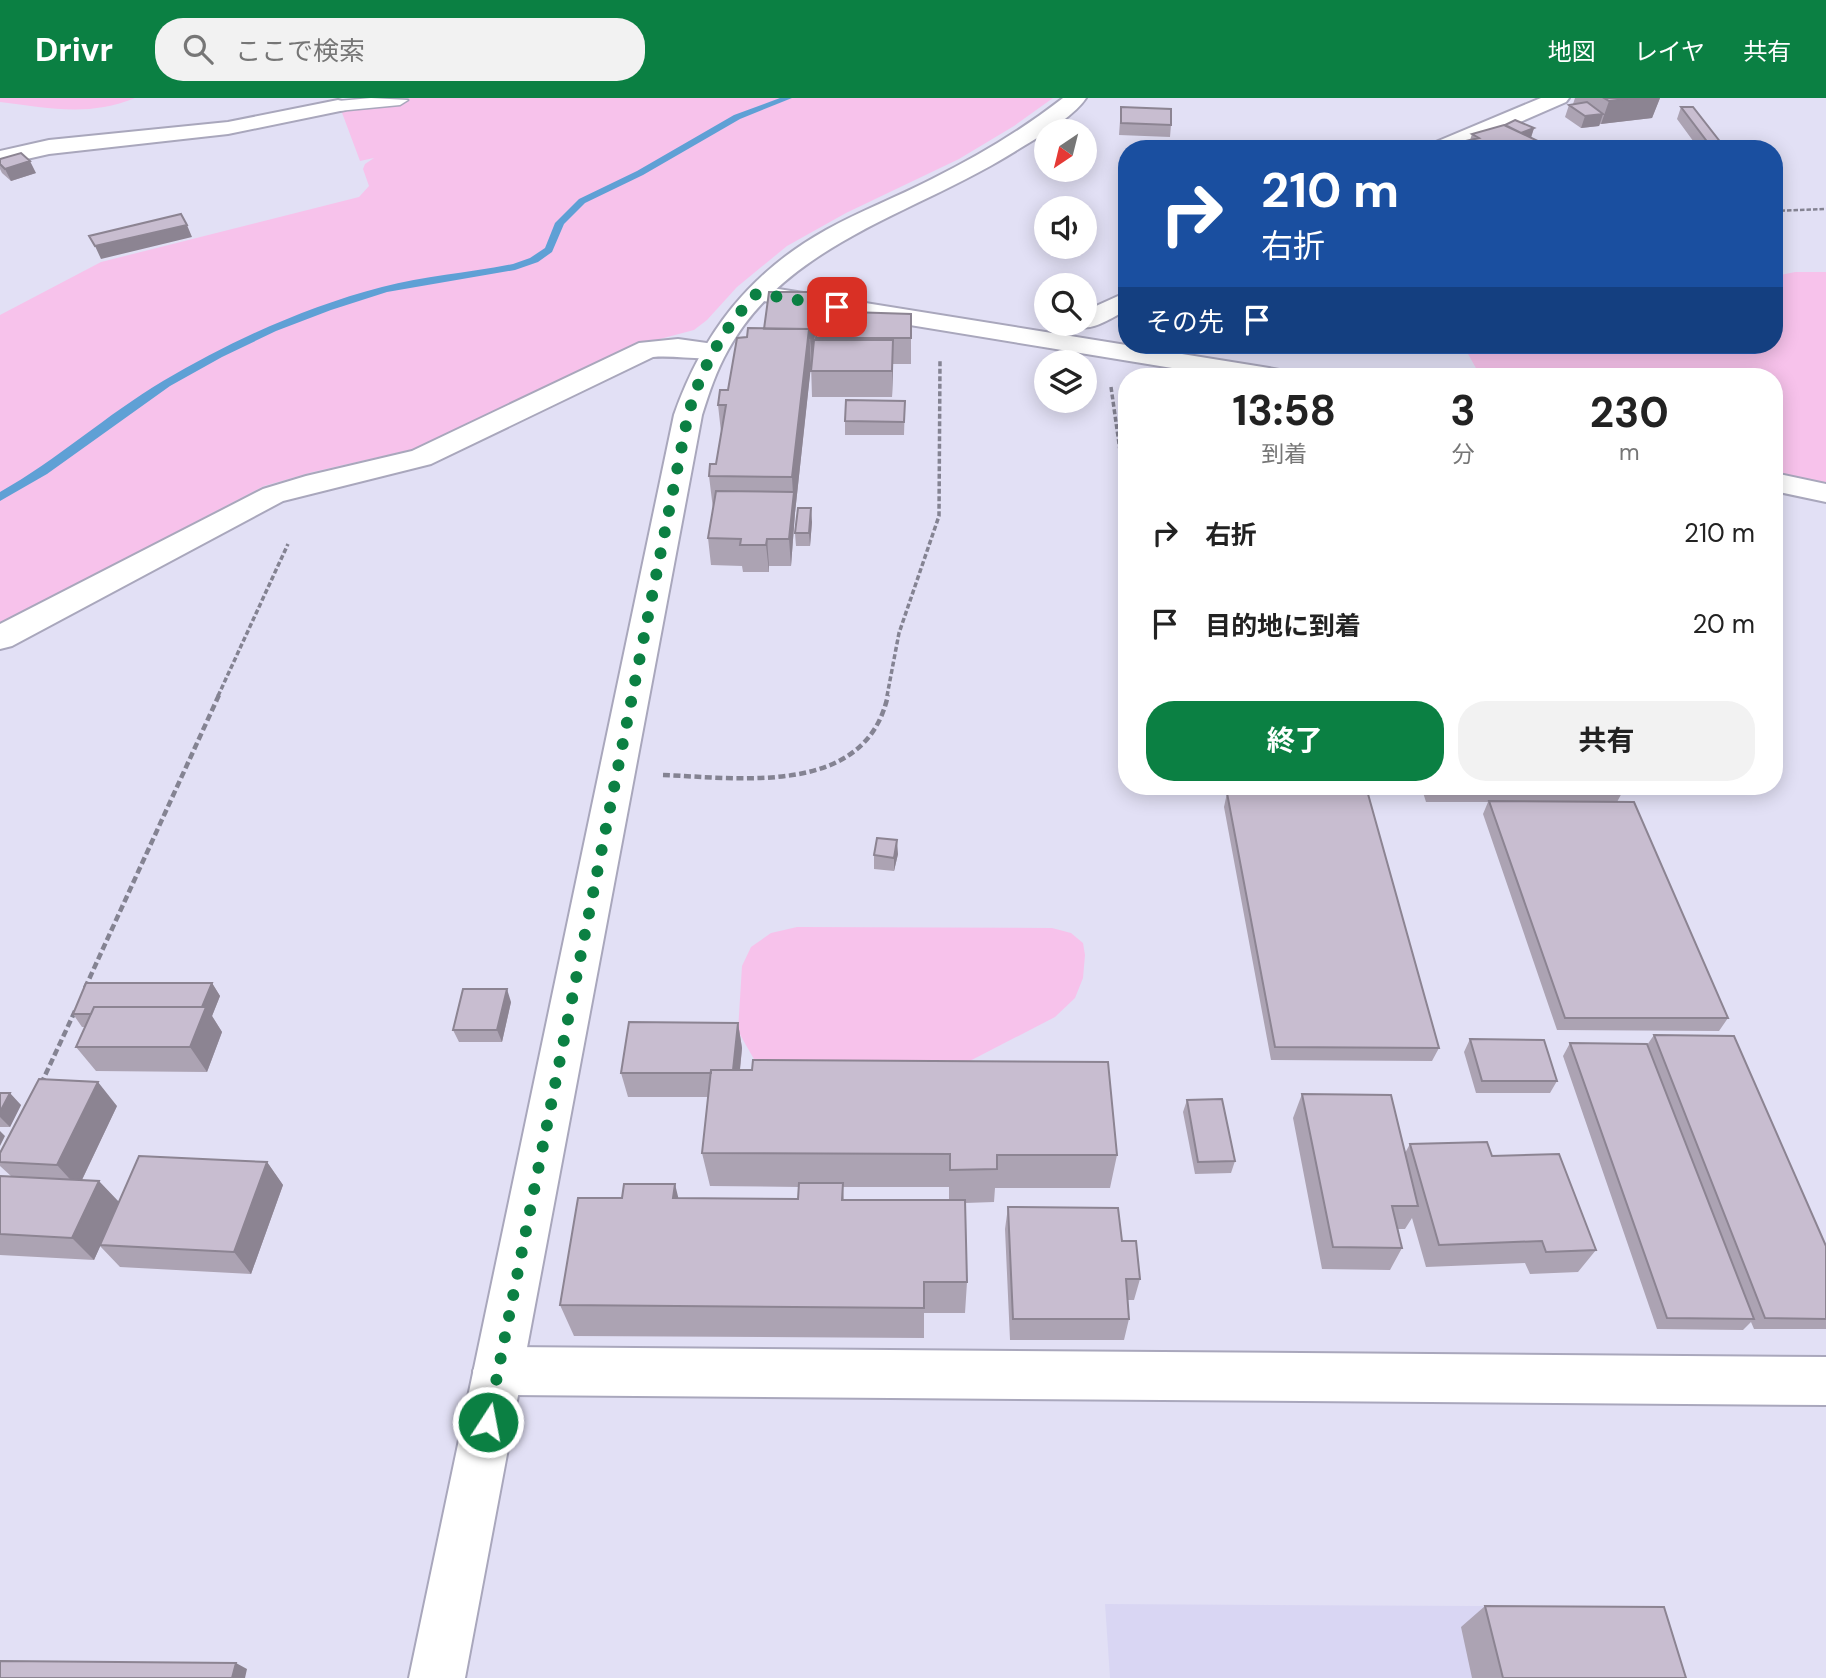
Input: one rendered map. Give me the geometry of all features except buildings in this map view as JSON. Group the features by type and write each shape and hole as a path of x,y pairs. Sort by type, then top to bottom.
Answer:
{"street":[{"path":"438,1678 688,415 696,387 712,351 738,313 781,271 833,236 976,165 1032,132 1076,98"},
{"path":"1460,140 1559,98"},
{"path":"0,158 49,147 228,128 338,106"},
{"path":"757,293 1118,352"},
{"path":"1097,315 1118,304"},
{"path":"1061,343 1064,336"},
{"path":"0,638 273,495 316,482 421,458 648,349 678,347 712,351"},
{"path":"1130,354 1218,368"},
{"path":"1783,484 1826,493"},
{"path":"498,1371 1826,1381"}],"lane":[{"path":"338,106 400,100"}],"path":[{"path":"1783,211 1826,209"},
{"path":"1111,351 1107,361 1118,437"},
{"path":"617,775 783,776 819,771 850,757 872,736 883,713 903,621 927,561 939,516 940,358"},
{"path":"41,1085 288,544"}],"shaded area":[{"path":"0,98 135,98 101,107 68,109 0,102"},
{"path":"365,98 1053,98 1014,126 959,159 846,213 787,246 737,287 707,320 694,330 626,348 414,449 264,486 0,624 0,315 101,262 359,197 369,186 363,169 365,164 374,158 360,161 338,102"},
{"path":"1826,272 1826,486 1783,477 1783,368 1476,368 1468,354 1783,354 1783,274"},
{"path":"797,927 1052,928 1071,933 1083,943 1083,978 1075,998 1055,1017 962,1065 759,1068 738,1031 742,966 751,947 771,933"},
{"path":"1105,1604 1645,1607 1666,1678 1110,1678"}],"waterway":[{"path":"0,497 43,471 166,384 272,329 327,307 384,290 515,267 534,260 549,250 560,223 582,201 640,173 737,117 788,98"}],"route":[{"path":"488,1422 688,415 696,387 721,337 757,293 837,307"}]}
